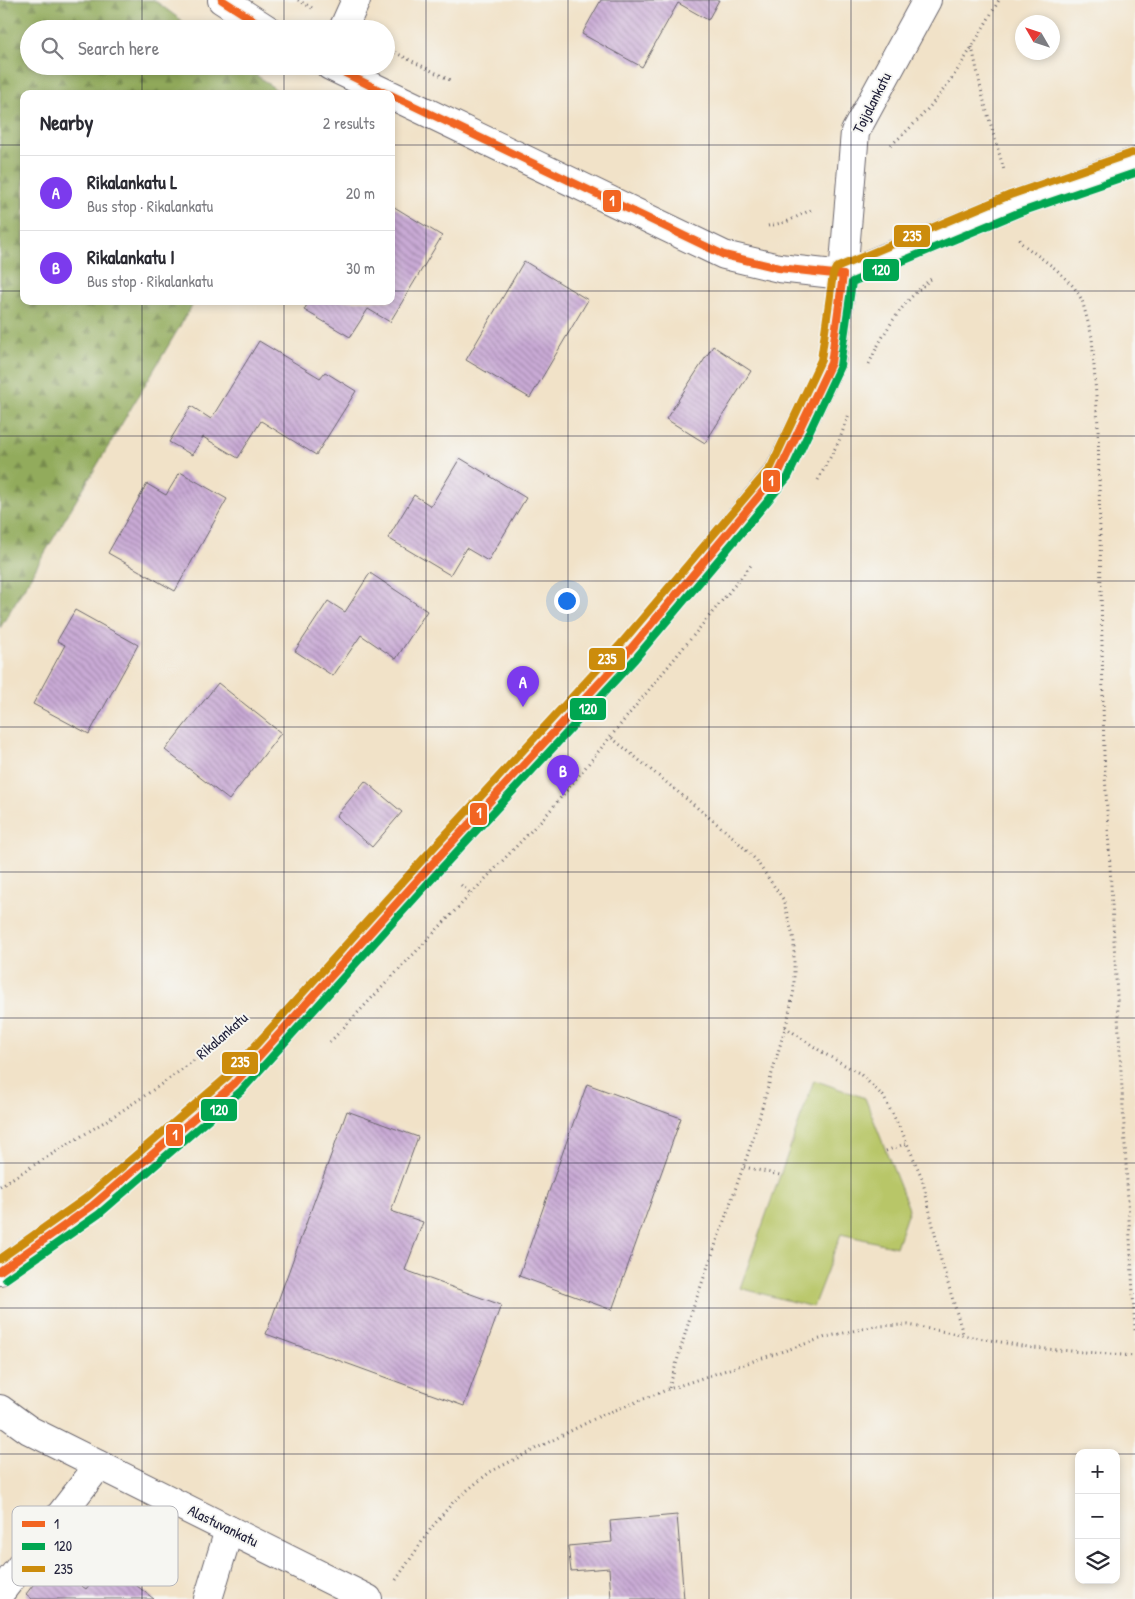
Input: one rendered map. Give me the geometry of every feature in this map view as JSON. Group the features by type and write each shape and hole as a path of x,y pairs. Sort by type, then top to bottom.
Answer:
{"street":[{"path":"222,0 253,20"},
{"path":"347,20 356,0"},
{"name":"Toijalankatu","path":"843,275 855,132 927,0"},
{"path":"349,75 380,90"},
{"path":"395,98 724,255 779,268 843,275 1014,204 1135,162"},
{"path":"0,1270 92,1206 234,1084 432,864 627,653 779,472 831,363 843,275"},
{"name":"Alastuvankatu","path":"0,1409 29,1430 368,1599"},
{"path":"68,1506 100,1465"},
{"path":"208,1599 229,1530"},
{"path":"0,1594 12,1579"}],"path":[{"path":"764,227 799,217 815,207 930,109 972,47 999,0"},
{"path":"972,47 983,98 1014,204 1021,243 1056,269 1074,287 1085,309 1092,337 1098,425 1104,755 1135,1332"},
{"path":"395,52 456,83"},
{"path":"612,738 733,837 755,859 783,899 793,933 796,962 794,990 785,1027 744,1167 691,1314 669,1389"},
{"path":"432,864 470,893"},
{"name":"Rikalankatu","path":"0,1186 113,1116 199,1058 235,1026"},
{"path":"785,1027 865,1079 883,1096 922,1178 941,1260 963,1334"},
{"path":"886,1151 906,1142"},
{"path":"744,1167 780,1175"},
{"path":"395,1582 432,1527 454,1501 490,1472 600,1416 669,1389 826,1337 875,1326 908,1325 1033,1348 1135,1356"}],"green space":[{"path":"0,0 154,0 181,20 20,20 20,75 256,75 277,90 20,90 20,305 193,305 0,628"},
{"path":"814,1080 865,1098 909,1209 896,1247 841,1234 813,1307 740,1288"}],"building":[{"path":"601,0 719,0 708,20 678,3 642,67 582,34"},
{"path":"395,207 442,236 390,322 368,309 350,337 304,310 307,305 395,305"},
{"path":"524,261 588,300 530,398 466,360"},
{"path":"259,341 320,378 325,372 356,391 316,455 261,421 238,458 203,437 192,455 169,442 191,406 211,419"},
{"path":"713,346 751,371 705,443 666,419"},
{"path":"460,458 526,498 488,561 466,548 450,575 388,538 414,495 431,506"},
{"path":"180,472 227,499 175,591 108,553 147,484 166,495"},
{"path":"370,573 427,611 396,659 361,635 333,676 295,651 328,601 345,612"},
{"path":"75,610 138,645 89,734 33,704 65,645 57,641"},
{"path":"218,683 281,733 229,800 165,750"},
{"path":"365,781 402,812 372,847 336,816"},
{"path":"587,1084 681,1118 612,1310 519,1276"},
{"path":"347,1111 418,1137 391,1211 423,1222 405,1270 501,1305 464,1406 266,1334"},
{"path":"677,1515 684,1599 611,1599 609,1568 571,1571 568,1546 612,1542 610,1521"},
{"path":"32,1586 82,1586 86,1589 88,1586 137,1586 154,1599 32,1599 26,1594"}],"transit line":[{"name":"1","path":"222,0 253,20"},
{"name":"1","path":"349,75 379,90"},
{"name":"1","path":"395,97 724,255 779,268 843,275"},
{"name":"235","path":"0,1259 86,1198 227,1077 425,857 619,646 771,467 821,360 833,274 836,268 1010,195 1132,153"},
{"name":"120","path":"6,1279 99,1214 241,1091 439,871 635,659 788,477 840,366 852,282 1018,213 1135,173"},
{"name":"1","path":"0,1271 92,1206 234,1084 432,864 627,653 779,472 831,363 843,275"}],"place":[{"name":"Rikalankatu L","path":"523,707"},
{"name":"Rikalankatu I","path":"563,796"}]}
